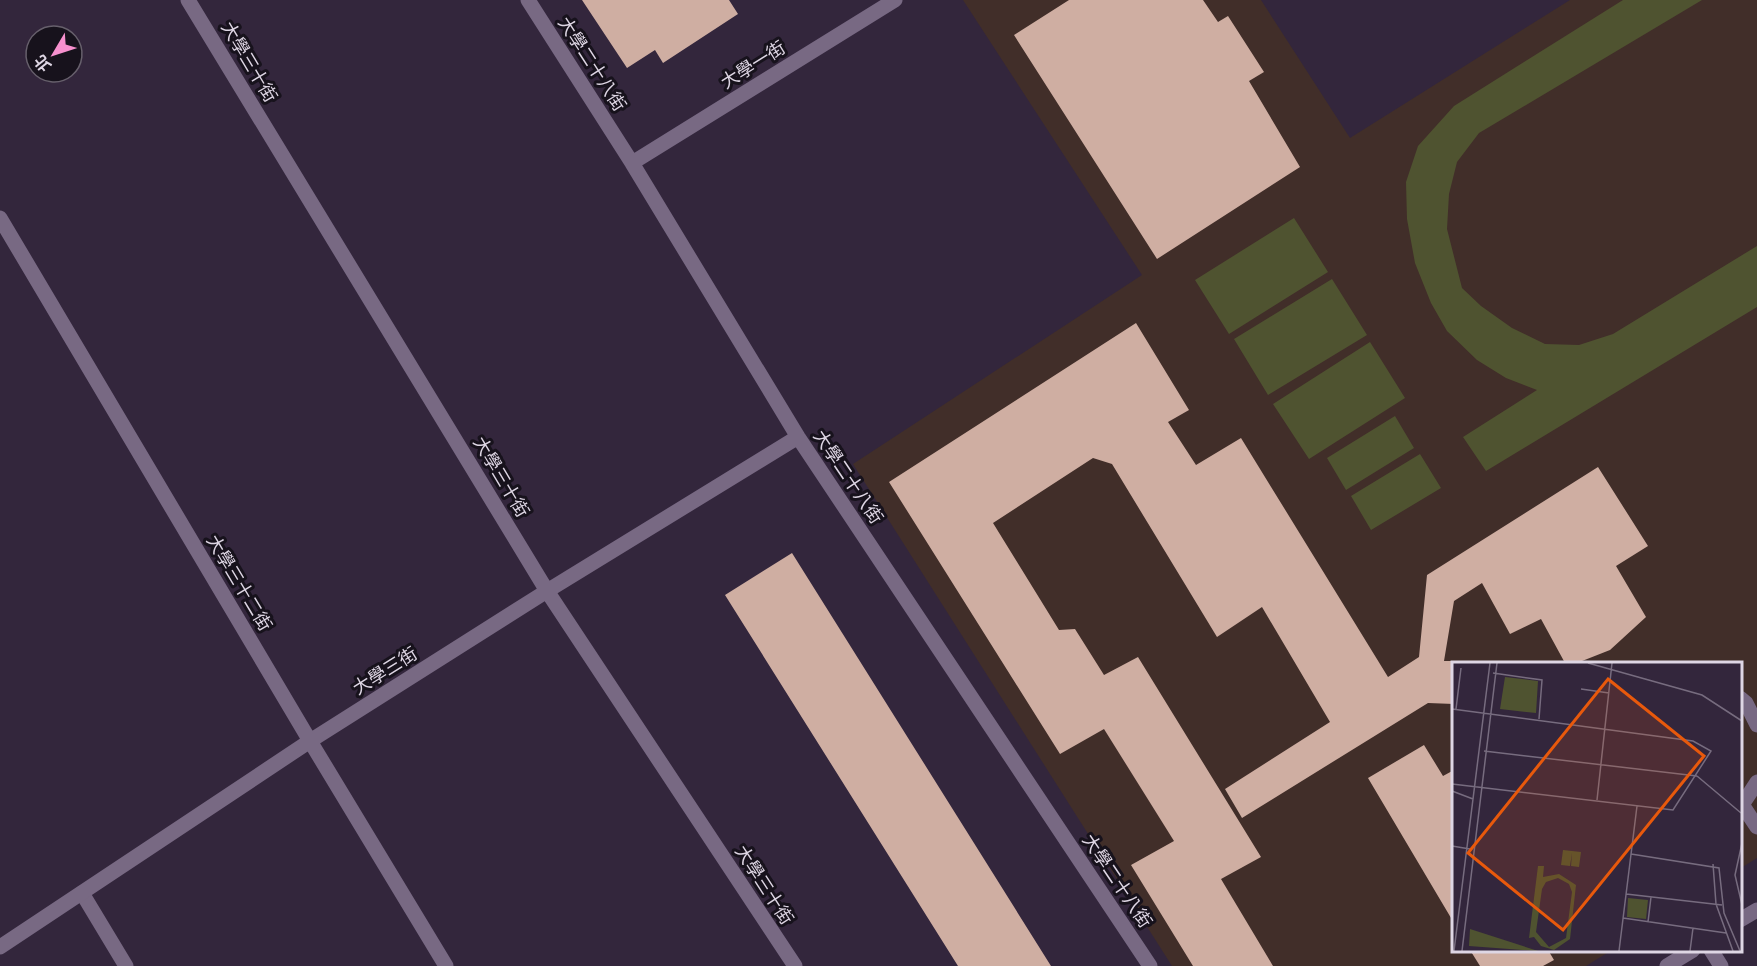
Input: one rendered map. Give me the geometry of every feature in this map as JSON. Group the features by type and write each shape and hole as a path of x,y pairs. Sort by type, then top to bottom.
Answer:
{"street":[{"name":"大學三十街","path":"188,0 547,591 795,966"},
{"name":"大學二十八街","path":"528,0 632,163 798,437 1150,966"},
{"name":"大學一街","path":"632,163 895,0"},
{"name":"大學三十二街","path":"0,218 446,966"},
{"name":"大學三街","path":"0,947 310,741 547,591 798,437"},
{"path":"1742,700 1757,725"},
{"path":"1757,782 1742,807 1757,827"},
{"path":"82,893 126,966"},
{"path":"1742,919 1757,910"},
{"path":"1667,966 1692,951"},
{"path":"1713,951 1721,966"}],"shaded area":[{"path":"963,0 1261,0 1350,138 1570,0 1757,0 1757,858 1742,867 1742,662 1452,662 1452,951 1610,951 1586,966 1172,966 853,464 1142,275"}],"green space":[{"path":"1623,0 1702,0 1479,133 1457,162 1449,194 1447,229 1462,288 1481,306 1512,328 1545,344 1579,345 1613,334 1757,246 1757,307 1486,471 1463,437 1537,390 1506,378 1477,360 1447,331 1431,303 1415,263 1407,219 1406,182 1418,146 1454,106"},
{"path":"1294,218 1328,272 1229,334 1195,280"},
{"path":"1332,279 1367,335 1268,395 1234,339"},
{"path":"1370,342 1405,398 1309,459 1273,404"},
{"path":"1395,416 1414,448 1346,490 1327,458"},
{"path":"1420,454 1441,488 1371,530 1351,496"}],"building":[{"path":"582,0 729,0 738,14 663,63 655,50 627,68"},
{"path":"1069,0 1203,0 1218,22 1228,16 1264,72 1249,81 1300,167 1157,259 1014,35"},
{"path":"1136,323 1189,410 1168,422 1196,465 1241,438 1388,677 1419,657 1427,575 1598,467 1648,546 1616,566 1646,617 1610,650 1580,662 1564,662 1541,619 1510,634 1482,583 1454,601 1444,661 1454,661 1452,662 1452,704 1428,703 1242,818 1225,789 1330,722 1262,607 1217,637 1112,464 1093,458 993,523 1059,630 1075,629 1104,675 1138,657 1261,857 1221,879 1273,966 1193,966 1131,865 1174,841 1104,729 1060,754 889,482"},
{"path":"792,553 1051,966 958,966 725,595"},
{"path":"1424,745 1443,776 1452,771 1452,920 1368,778"},
{"path":"1471,951 1549,951 1554,960 1543,966 1480,966"}]}
